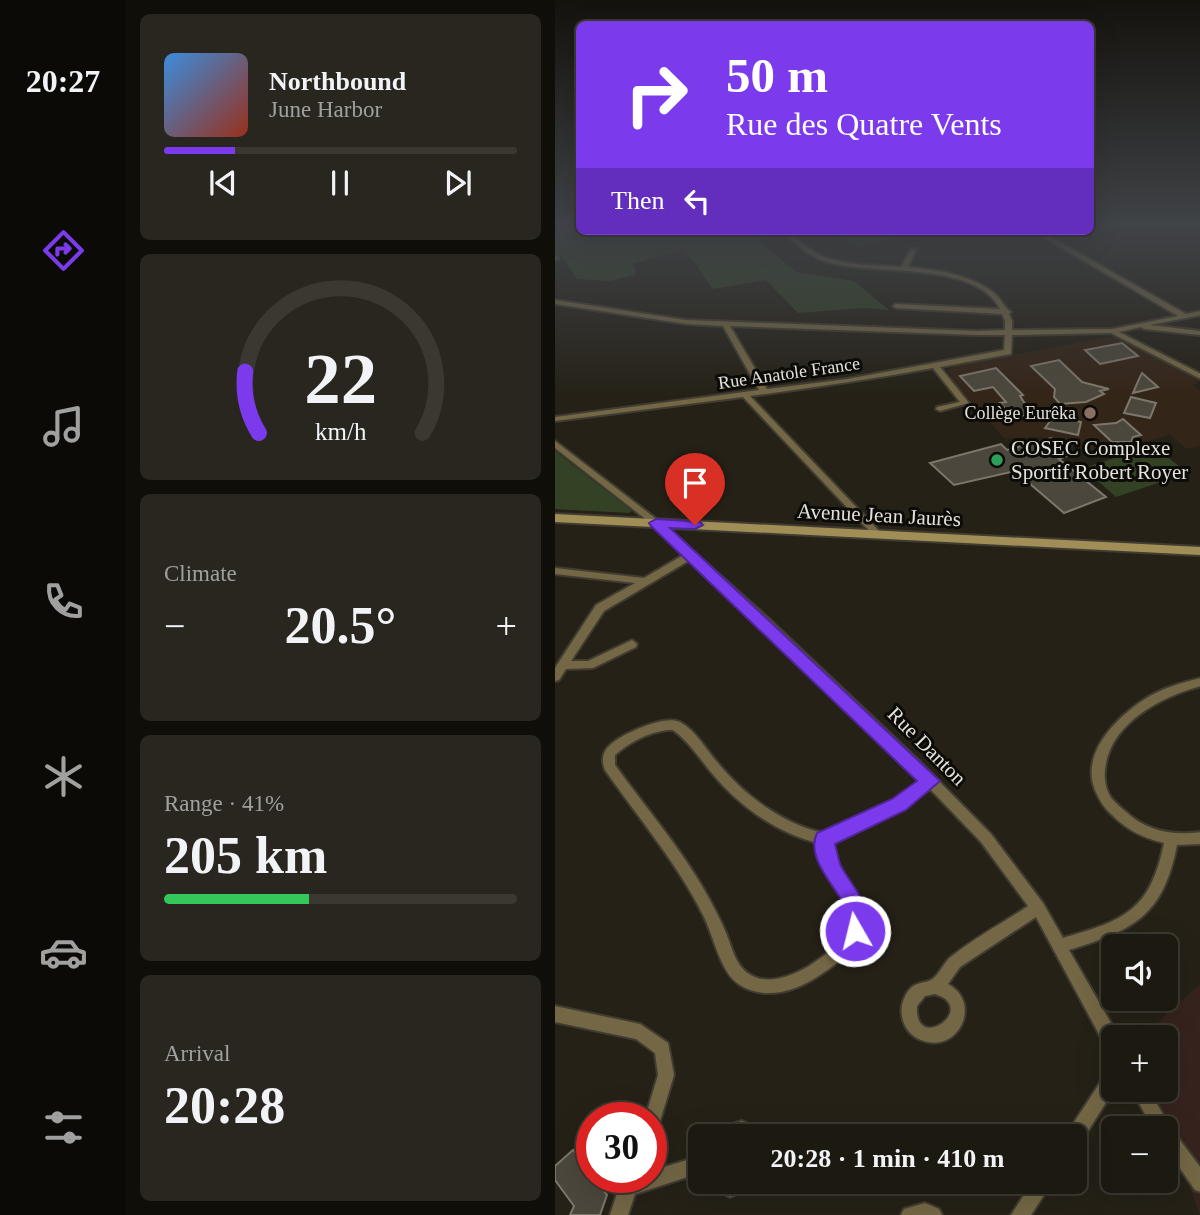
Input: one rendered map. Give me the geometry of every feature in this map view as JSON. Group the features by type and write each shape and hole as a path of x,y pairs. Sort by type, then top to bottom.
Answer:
{"main road":[{"name":"Avenue Jean Jaurès","path":"555,518 1200,551"}],"street":[{"path":"972,283 999,300 1008,312 1012,333"},
{"path":"1126,283 1184,316"},
{"path":"555,302 659,319 1012,333 1112,331 1200,313"},
{"path":"896,306 1008,312"},
{"path":"1152,322 1164,330"},
{"path":"725,323 765,393"},
{"path":"1135,326 1200,333"},
{"path":"1112,331 1200,377"},
{"name":"Rue Anatole France","path":"555,419 746,396 935,366 1008,352 1012,333"},
{"path":"935,366 965,403 940,409"},
{"path":"746,396 878,535"},
{"name":"Rue Danton","path":"555,444 656,523 931,781 986,838 1037,908 1103,1025"},
{"path":"555,677 600,608 691,555"},
{"path":"555,571 644,581"},
{"path":"563,666 589,665 632,644"},
{"path":"1200,682 1173,687 1127,718 1106,744 1097,767 1096,781 1108,806 1134,827 1172,839 1200,838"},
{"path":"824,839 831,868 854,902 858,916 855,931 847,946 808,976 788,984 752,984 732,968 711,915 609,766 609,753 624,740 660,726 675,725 720,774 771,817 808,836 824,839 881,814 931,781"},
{"path":"1060,946 1111,930 1142,912 1161,884 1172,839"},
{"path":"936,987 955,962 1037,908"},
{"path":"559,1019 640,1032 662,1049 666,1075 658,1102"},
{"path":"1083,1124 1101,1096"},
{"path":"1178,1152 1200,1184"},
{"path":"667,1173 688,1168"},
{"path":"619,1215 626,1193"},
{"path":"1020,1215 1035,1194"},
{"path":"910,1215 925,1212 933,1215"}],"shaded area":[{"name":"Collège Eurêka","path":"1114,336 1200,380 1194,386 1200,390 1200,446 1187,449 1170,435 1104,453 1037,437 1005,439 948,377 952,376 948,370 956,366"},
{"path":"1200,984 1200,1215 1178,1155 1178,1116 1164,1116 1158,1102 1178,1102 1178,1025 1155,1025 1170,1011 1178,1011 1178,1004"}],"green space":[{"path":"709,283 750,283 713,289"},
{"path":"769,283 856,283 889,310 865,308 798,313"},
{"path":"1153,446 1188,473 1116,497 1083,468"},
{"path":"555,451 632,511 555,509"}],"building":[{"path":"1122,343 1138,356 1100,364 1085,350"},
{"path":"1059,360 1082,382 1109,389 1100,391 1104,394 1086,402 1060,404 1054,397 1055,389 1031,366"},
{"path":"996,368 1023,395 1020,396 1030,411 1038,413 1014,418 1000,403 1006,402 993,387 974,391 960,376"},
{"path":"1142,373 1158,387 1133,393 1139,379"},
{"path":"1131,397 1156,403 1150,418 1124,413"},
{"path":"1054,416 1081,422 1078,435 1045,428"},
{"path":"1123,419 1141,435 1133,437 1131,442 1112,442 1094,425 1116,423"},
{"path":"1051,438 1070,455 1059,459 1106,497 1064,513 1015,471 954,485 930,463 1001,444 1007,450"},
{"path":"573,1150 576,1154 576,1193 607,1195 600,1215 570,1215 574,1206 555,1180 555,1166"}],"place":[{"name":"Collège Eurêka","path":"1090,413"},
{"name":"COSEC Complexe Sportif Robert Royer","path":"997,460"}],"route":[{"path":"695,525 656,523 765,622 931,781 872,819 824,839 831,868 854,902 858,916 855,931"}]}
